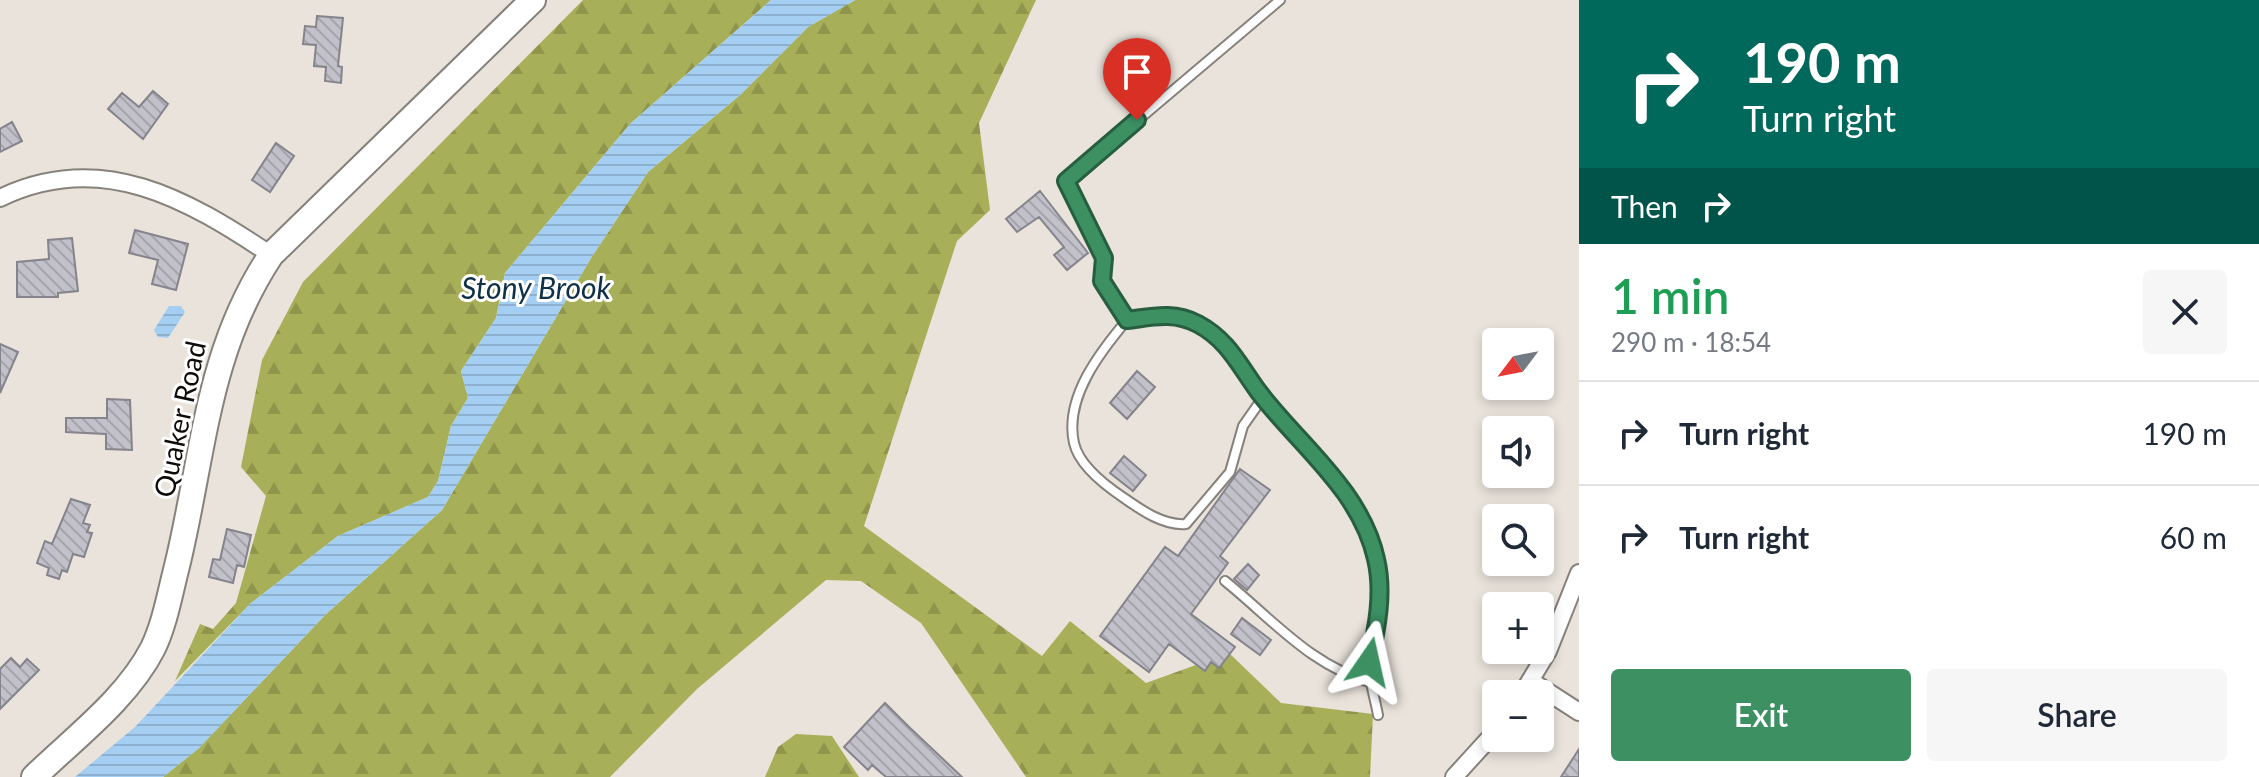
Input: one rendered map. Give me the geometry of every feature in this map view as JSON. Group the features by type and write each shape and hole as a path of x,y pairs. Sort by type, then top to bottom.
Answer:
{"street":[{"name":"Quaker Road","path":"34,777 129,685 154,645 193,499 208,406 223,348 248,290 271,255 533,0"},
{"path":"0,198 43,182 69,179 133,184 185,202 271,255"},
{"path":"1530,680 1565,615 1579,573"},
{"path":"1554,701 1579,712"},
{"path":"1454,777 1482,746"}],"lane":[{"path":"1127,320 1102,281 1104,258 1066,181 1280,0"},
{"path":"1264,396 1243,426 1230,472 1186,524 1178,525 1139,509 1110,488 1080,457 1074,442 1075,416 1089,371 1127,320 1171,315 1198,324 1233,352 1264,396 1336,482 1370,536 1377,562 1379,591 1369,662 1378,715"},
{"path":"1225,581 1308,652 1343,676 1373,683"}],"green space":[{"path":"583,0 771,0 630,124 505,273 496,318 461,371 468,398 451,426 438,481 428,497 338,536 251,603 175,681 200,624 213,629 236,603 266,496 241,467 262,360 303,282"},
{"path":"855,0 1036,0 979,123 990,210 957,241 864,526 1042,656 1070,621 1146,683 1229,653 1281,703 1373,714 1370,777 1026,777 921,623 861,581 826,580 697,689 610,777 163,777 199,748 325,615 442,510 591,258 648,172 740,95 808,27"},
{"path":"796,734 832,736 859,777 765,777 778,747"}],"water":[{"name":"Stony Brook","path":"771,0 855,0 808,27 740,95 648,172 591,258 442,510 325,615 199,748 163,777 75,777 135,727 251,603 338,536 428,497 438,481 451,426 468,398 461,371 496,318 505,273 630,124"},
{"path":"169,306 181,306 185,312 168,338 158,337 154,330"}],"building":[{"path":"317,16 343,18 338,66 342,67 341,83 325,81 326,67 314,66 316,45 303,44 305,26 316,27"},
{"path":"153,91 168,104 143,139 108,109 122,93 139,107"},
{"path":"12,122 22,141 0,152 0,129"},
{"path":"276,143 294,156 270,192 252,180"},
{"path":"1040,191 1088,253 1067,270 1054,255 1064,247 1039,217 1017,232 1006,219"},
{"path":"135,230 188,244 176,290 152,284 158,260 129,253"},
{"path":"72,238 78,291 58,293 58,297 17,297 17,262 49,259 48,240"},
{"path":"0,344 18,352 0,393"},
{"path":"1137,371 1155,387 1127,419 1110,403"},
{"path":"107,399 130,400 132,450 106,449 106,434 66,432 66,418 107,418"},
{"path":"1124,456 1146,475 1133,491 1110,473"},
{"path":"1240,469 1270,490 1220,556 1228,563 1191,614 1235,647 1219,668 1211,662 1205,671 1169,644 1149,672 1100,636 1165,547 1178,556"},
{"path":"71,499 90,505 83,523 90,525 87,532 92,533 84,557 73,554 67,572 62,570 59,579 47,575 49,568 37,563 45,541 52,544"},
{"path":"227,529 251,535 244,567 237,565 233,583 209,577 213,559 220,560"},
{"path":"1248,564 1259,575 1247,590 1234,579"},
{"path":"1242,618 1271,640 1260,655 1231,634"},
{"path":"11,658 20,667 27,659 39,670 0,709 0,669"},
{"path":"885,703 962,777 886,777 872,765 868,770 844,747"},
{"path":"1579,749 1579,777 1561,777"}],"route":[{"path":"1137,120 1066,181 1104,258 1102,281 1127,320 1171,315 1198,324 1221,339 1258,390 1336,482 1370,536 1377,562 1379,591 1369,662"}]}
